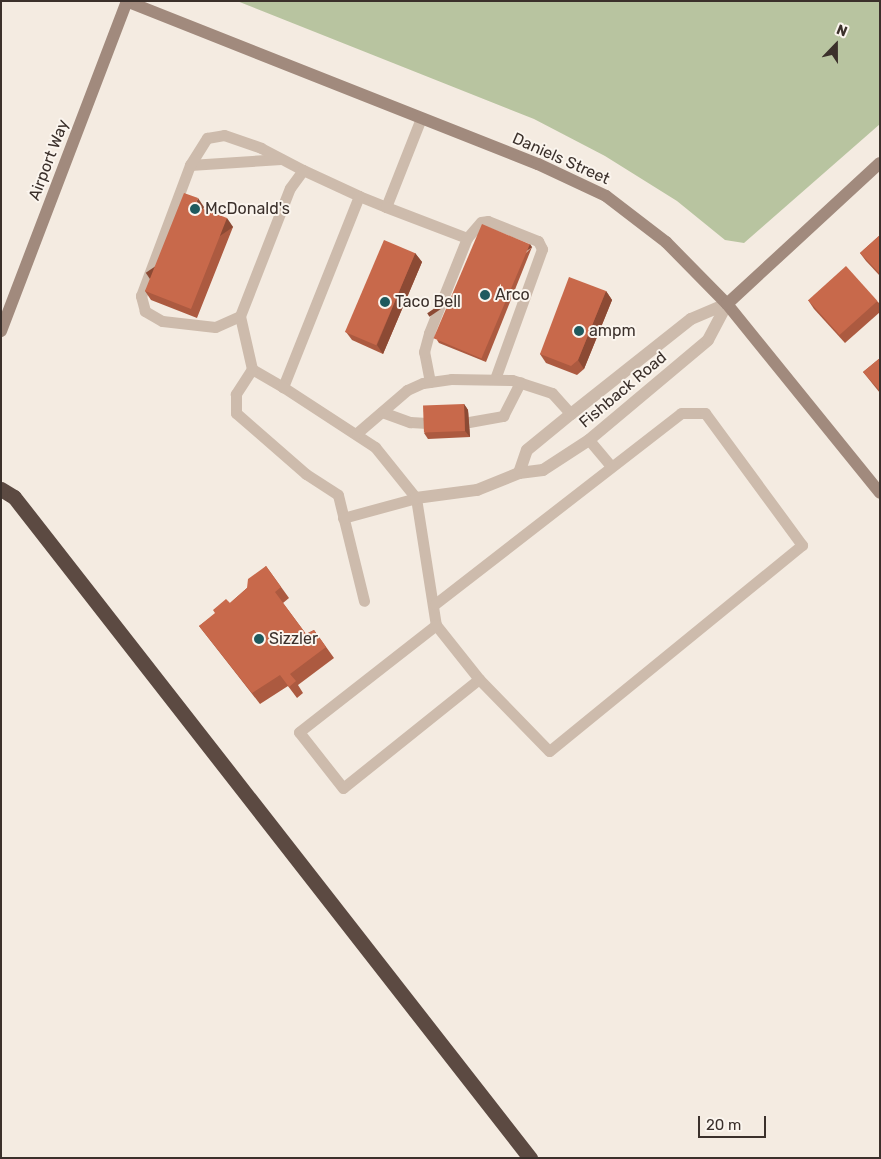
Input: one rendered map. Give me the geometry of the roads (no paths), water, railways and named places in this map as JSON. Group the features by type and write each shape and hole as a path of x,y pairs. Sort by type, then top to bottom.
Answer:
{"highway":[{"path":"1,489 14,497 530,1158"}],"street":[{"name":"Daniels Street","path":"127,1 538,164 606,196 666,242 727,304 880,493"},
{"name":"Airport Way","path":"1,331 127,1"},
{"name":"Fishback Road","path":"416,498 477,490 519,473 543,470 589,440 708,340 727,304 880,163"},
{"name":"Fishback Road","path":"519,473 527,450 571,414 691,319 727,304"}],"lane":[{"path":"386,207 421,118"},
{"path":"240,316 216,327 162,321 145,311 141,296 190,166 207,138 224,135 281,159 359,196 467,238"},
{"path":"190,166 281,159"},
{"path":"303,170 290,188 240,316 252,369 236,394 236,413 306,474 338,495 364,601"},
{"path":"283,387 359,196"},
{"path":"430,382 424,352 429,333 467,238 481,222 488,221 538,242 542,249 495,379"},
{"path":"252,369 357,434 374,447 416,498 435,604 436,625 479,679 549,751 802,545 705,413 681,412 435,604"},
{"path":"357,434 407,390 430,382 495,379 520,382 552,393 571,414"},
{"path":"468,422 504,416 520,382"},
{"path":"382,412 410,422 427,423"},
{"path":"589,440 611,466"},
{"path":"343,518 416,498"},
{"path":"436,625 299,732 343,788 479,679"}],"place":[{"name":"McDonald's","path":"195,209"},
{"name":"Arco","path":"485,295"},
{"name":"Taco Bell","path":"385,302"},
{"name":"ampm","path":"579,331"},
{"name":"Sizzler","path":"259,639"}]}
